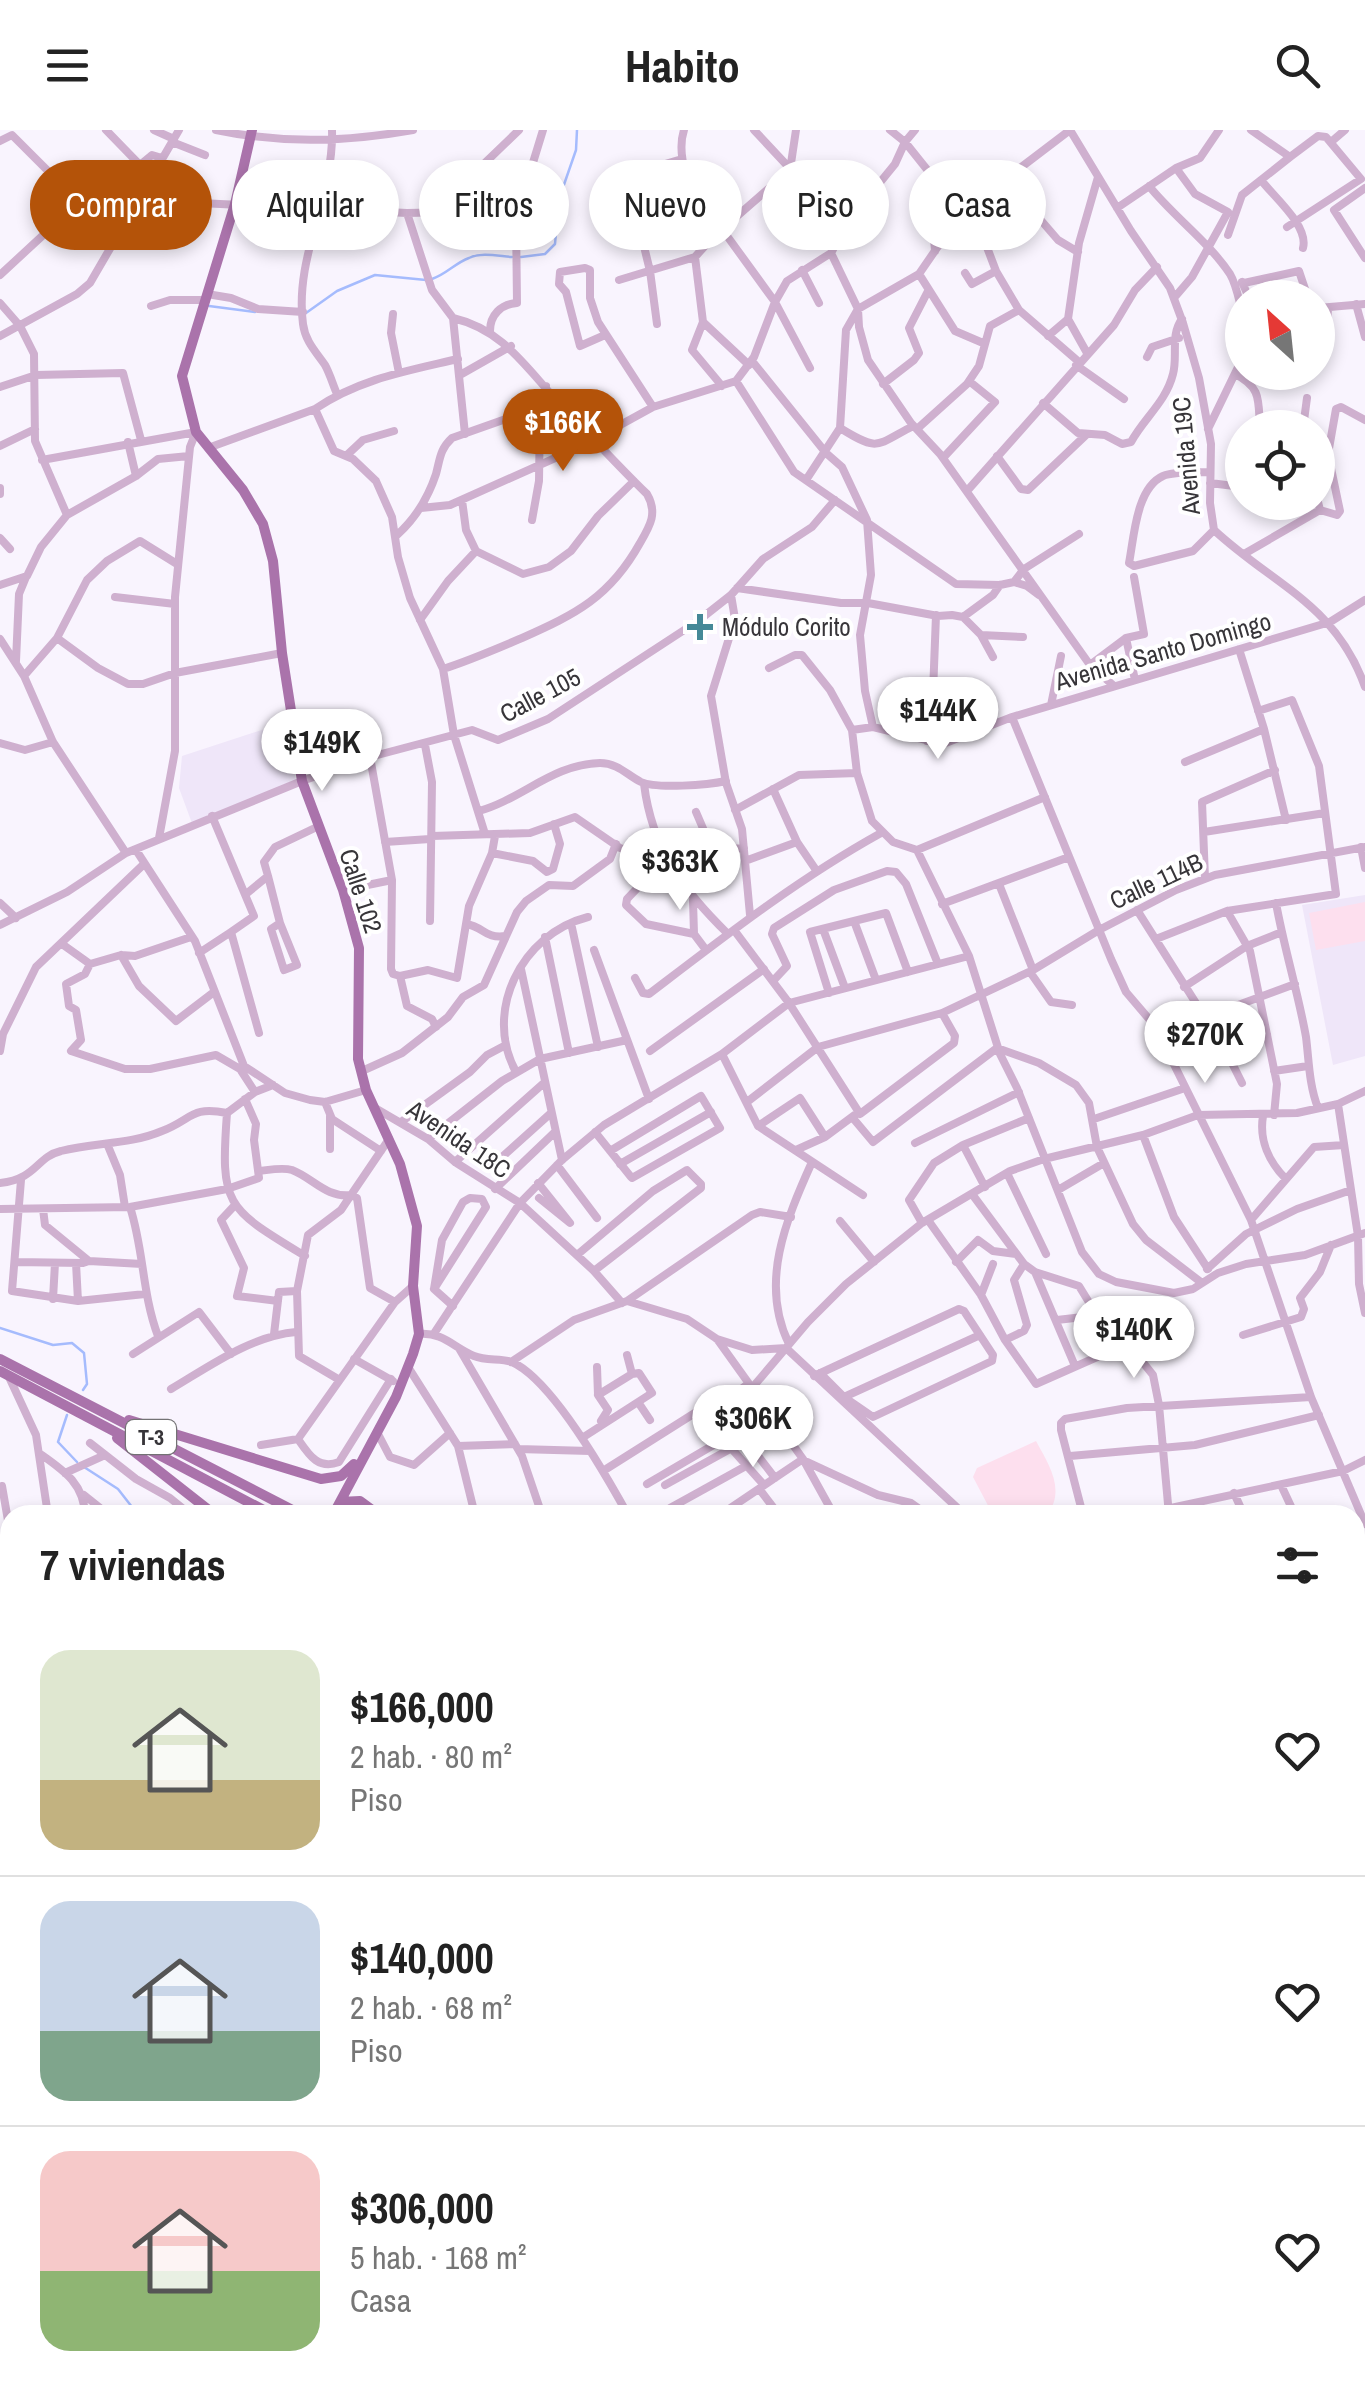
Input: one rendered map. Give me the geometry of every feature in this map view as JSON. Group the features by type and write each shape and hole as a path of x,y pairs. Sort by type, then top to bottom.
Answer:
{"main road":[{"name":"Calle 102","path":"246,160 252,134"},
{"name":"Calle 102","path":"232,214 182,376 196,432 243,490 264,524 302,781 343,890 359,948 358,1059 366,1090 400,1164 417,1226 413,1286 419,1334 408,1367 356,1467"},
{"name":"T-3","path":"0,1358 254,1505"},
{"name":"T-3","path":"2,1372 281,1505"},
{"name":"Calle 102","path":"335,1505 378,1432 396,1385"},
{"path":"99,1417 322,1479 341,1476 356,1467 357,1489 365,1504"},
{"path":"99,1417 203,1505"},
{"path":"322,1479 332,1505"},
{"path":"339,1505 350,1499 365,1504"}],"street":[{"path":"106,130 135,160"},
{"path":"154,130 204,154"},
{"path":"146,160 152,155 162,158 179,130"},
{"path":"216,130 333,142 413,130"},
{"path":"329,160 332,130"},
{"path":"488,160 519,130"},
{"path":"534,160 543,130"},
{"path":"679,160 682,159 680,141 684,130"},
{"path":"754,130 781,160"},
{"path":"792,160 796,130"},
{"path":"890,130 919,160"},
{"path":"889,171 915,130"},
{"path":"1033,160 1071,132 1086,130"},
{"path":"1117,208 1176,168 1200,158 1219,130"},
{"path":"1251,130 1290,156"},
{"path":"1331,142 1345,130"},
{"name":"Avenida 19C","path":"1071,132 1157,268 1182,319 1208,428 1214,530 1330,622 1354,658 1365,687"},
{"path":"0,142 7,135 15,138 37,160"},
{"path":"1228,235 1240,198 1318,136 1331,142 1364,182"},
{"path":"1174,298 1192,277 1228,212 1195,194 1176,168"},
{"path":"1087,353 1068,319 1078,252 1098,177"},
{"path":"1260,180 1304,238 1303,248"},
{"path":"1291,224 1364,182"},
{"path":"1364,182 1334,210 1365,258"},
{"path":"1149,186 1238,280"},
{"path":"742,212 762,194"},
{"path":"399,212 419,213"},
{"path":"408,213 432,290 453,318 465,434"},
{"path":"1046,226 1058,240 1078,252"},
{"path":"0,275 30,247"},
{"path":"0,336 84,289 108,250"},
{"path":"309,250 302,280 306,336 337,394"},
{"path":"490,332 496,312 518,303 517,250"},
{"path":"645,250 657,324"},
{"path":"618,280 696,257 702,250"},
{"path":"737,250 774,302 810,368"},
{"path":"421,508 450,505 596,438 653,407 736,381 750,363 774,302 787,281 833,250 858,309 862,343 883,384 943,458 1090,665 1114,686"},
{"path":"988,250 1019,310 1124,400"},
{"path":"806,480 840,428 846,330 858,309 919,274 935,251"},
{"path":"696,257 703,322 692,347 693,354 722,386"},
{"path":"967,491 1114,325 1135,290 1157,268"},
{"path":"605,334 580,346 566,292 559,284 560,272 590,270 591,304 605,334 653,407"},
{"path":"802,270 819,303"},
{"path":"964,274 972,284 996,271"},
{"path":"1258,280 1299,271 1302,280"},
{"path":"919,274 955,331 983,343"},
{"path":"883,384 919,352 910,322 928,291"},
{"path":"151,306 206,297 231,298 258,310 303,312"},
{"path":"0,303 20,326 34,354 36,429 42,460 67,515"},
{"path":"1335,307 1360,304 1365,337"},
{"path":"840,428 868,445 877,445 915,427 969,381 978,366 990,326 1019,310"},
{"path":"393,314 391,334 399,373"},
{"path":"443,669 549,627 602,596 652,524 652,501 596,438 557,402 510,346 490,332 453,318"},
{"path":"1048,336 1068,319"},
{"path":"1043,403 1072,429 1086,435 1105,435 1122,444 1131,442 1144,419 1162,403 1174,373 1176,328 1182,319"},
{"path":"703,322 750,363 842,468 867,520 871,575 860,635 864,691 874,727"},
{"path":"1146,357 1152,348 1186,335"},
{"path":"460,375 510,346"},
{"path":"208,448 315,409 369,380 458,359"},
{"path":"0,387 36,375 123,373 141,440"},
{"path":"736,381 788,464 806,480 956,584 1014,582 1027,586 1046,602"},
{"path":"943,458 995,402 969,381"},
{"path":"532,520 540,462 540,409 546,386"},
{"path":"1208,428 1227,390"},
{"path":"1305,410 1307,398"},
{"path":"397,534 421,508 443,445 452,438 557,402"},
{"path":"1335,415 1341,407 1365,420"},
{"path":"315,409 334,451 347,455 376,481 397,534 402,573 443,669 454,736 490,835 492,853 469,906 457,978 428,970 400,976 391,970 392,880 370,757"},
{"path":"0,446 36,429"},
{"path":"347,455 363,440 394,431"},
{"path":"42,460 196,432 189,456 175,604 175,751 159,839"},
{"path":"997,456 1021,489 1028,490 1086,435"},
{"path":"128,442 136,476"},
{"path":"16,661 20,594 40,547 67,515 158,459 189,456"},
{"path":"1210,472 1158,479 1144,500 1129,563 1134,566 1193,550 1214,530"},
{"path":"462,500 466,530 476,552 520,574 549,566 571,551 598,516 634,481"},
{"path":"1210,483 1225,485"},
{"path":"1335,488 1340,512 1335,515"},
{"name":"Calle 105","path":"0,925 68,892 131,852 302,781 370,757 477,730 498,740 548,719 698,620 734,591 763,559 812,527 835,500"},
{"path":"1244,554 1297,520"},
{"path":"1014,582 1024,569 1079,534"},
{"path":"0,538 10,549"},
{"path":"24,676 57,638 87,580 107,561 140,541 178,564"},
{"path":"420,620 448,581 476,552"},
{"path":"0,585 27,576"},
{"path":"1090,665 1126,638 1144,634 1134,577"},
{"path":"750,915 742,830 726,781 711,696 735,619 734,591 963,617 1000,585"},
{"path":"115,597 175,604"},
{"name":"Avenida Santo Domingo","path":"852,730 874,727 943,744 1012,716 1330,622 1365,600"},
{"path":"928,741 936,616"},
{"path":"963,617 981,635 993,656"},
{"path":"981,635 1023,637"},
{"path":"57,638 128,684 143,684 176,673 282,652"},
{"path":"1126,638 1136,680"},
{"path":"0,639 24,676 53,742 131,852 144,864 191,937 255,1092"},
{"path":"1239,649 1286,820"},
{"path":"1354,658 1365,652"},
{"path":"769,668 795,654 807,658 852,730 858,774 872,821 894,842 917,850 1045,798"},
{"path":"1051,705 1061,656"},
{"path":"934,681 960,685"},
{"path":"1156,939 1227,911 1334,896 1338,891 1319,766 1292,700 1258,711"},
{"path":"1012,716 1126,992 1155,1026 1251,1220 1311,1397 1357,1505"},
{"path":"1185,762 1264,729"},
{"path":"0,756 3,744 25,750 53,742"},
{"path":"425,744 432,782 430,921"},
{"path":"479,810 503,804 538,780 579,765 614,765 644,784 700,786 726,781"},
{"path":"1205,878 1202,802 1275,770"},
{"path":"736,810 799,775 858,774"},
{"path":"644,784 648,818 666,862 693,900 732,932 773,981 818,1047 871,1141 997,1048"},
{"path":"773,789 797,842 816,870"},
{"path":"696,812 711,847 744,848"},
{"path":"1204,832 1325,813"},
{"path":"200,953 254,916 212,816"},
{"path":"386,842 530,832 575,817 616,844 666,862"},
{"path":"548,872 553,869 560,844 554,824"},
{"path":"280,923 272,929 284,970 297,965 280,923 264,862 270,852 319,826"},
{"path":"635,978 643,993 648,994 750,915 882,832"},
{"path":"745,861 797,842"},
{"path":"362,1072 402,1054 448,1017 463,996 475,992 490,976 517,912 549,885 573,886 610,858 616,844"},
{"path":"1363,847 1365,868"},
{"name":"Calle 114B","path":"818,1047 942,1013 1032,971 1099,930 1205,878 1363,847"},
{"path":"917,850 969,956 997,1048 1082,1252 1099,1274 1116,1282 1174,1293 1218,1274 1266,1260 1305,1255 1362,1234"},
{"path":"492,853 533,861 548,872 549,885"},
{"path":"942,904 1069,857"},
{"path":"666,862 627,899 626,905 646,924 694,934"},
{"path":"0,1051 2,1031 31,974 144,864"},
{"path":"773,981 787,966 772,934 774,928 834,890 887,870 896,872 906,884 938,964"},
{"path":"246,894 268,876"},
{"path":"343,890 392,880"},
{"path":"999,884 1032,971 1051,1002 1072,1005"},
{"path":"693,900 694,934 706,950"},
{"path":"0,903 16,918"},
{"path":"1276,903 1318,1108"},
{"path":"1137,910 1225,1048 1242,1084"},
{"path":"1227,911 1247,946 1260,996 1277,1084 1274,1115"},
{"path":"829,992 808,934 854,921 887,913 908,972"},
{"path":"516,1072 504,1046 504,1004 521,968 545,938 588,917"},
{"path":"854,921 876,980"},
{"path":"571,923 598,1046"},
{"path":"466,924 488,936 506,936"},
{"path":"823,930 845,988"},
{"path":"232,932 259,1033"},
{"path":"1184,987 1247,946 1282,932"},
{"path":"191,937 136,956 90,964 85,974 66,984 69,1006 76,1010 82,1040 71,1051 125,1069 150,1069 216,1055 286,1094 326,1102 366,1090"},
{"path":"545,938 569,1053"},
{"path":"62,944 90,964"},
{"path":"594,950 648,1099"},
{"path":"121,956 138,986 176,1021 214,992"},
{"path":"434,1332 520,1203 595,1132 722,1054 789,1003 969,956"},
{"path":"521,968 559,1162 597,1218"},
{"path":"650,1051 764,969"},
{"path":"400,976 407,1006 426,1016 436,1027"},
{"path":"1203,1018 1294,984"},
{"path":"796,1150 863,1113 954,1043 955,1036 942,1013"},
{"path":"1225,1048 1267,1034"},
{"path":"428,1138 516,1072 540,1059 627,1040"},
{"path":"401,1122 504,1046"},
{"path":"747,1102 818,1047"},
{"path":"997,1048 1039,1063 1076,1086 1089,1103 1097,1147 1133,1224 1146,1240 1202,1284"},
{"path":"722,1054 758,1126 863,1195"},
{"path":"1274,1070 1308,1066"},
{"path":"455,1162 544,1082"},
{"path":"273,1086 255,1092 227,1113 222,1171 235,1205 252,1222 304,1256"},
{"path":"1094,1119 1185,1088"},
{"path":"712,1412 750,1386 846,1284 925,1222 1007,1173 1044,1158 1143,1135 1198,1115 1274,1115 1338,1104 1365,1091"},
{"path":"915,1143 1018,1092"},
{"path":"595,1132 620,1164 632,1178 720,1128 701,1096 610,1151"},
{"path":"758,1126 800,1098 825,1137"},
{"path":"0,1209 128,1207 226,1189 260,1178 254,1140 256,1124 245,1099"},
{"path":"326,1102 330,1149"},
{"path":"1338,1104 1362,1234 1358,1284 1365,1314"},
{"path":"0,1182 21,1180 56,1152 108,1146 159,1133 205,1108 227,1113"},
{"name":"Avenida 18C","path":"375,1108 428,1138 455,1162 520,1203 624,1302"},
{"path":"620,1164 711,1112"},
{"path":"502,1157 552,1113"},
{"path":"330,1116 381,1151"},
{"path":"1262,1116 1261,1130 1268,1152 1286,1179"},
{"path":"1029,1118 934,1163 910,1198 981,1295 1036,1384 1122,1346"},
{"path":"495,1189 556,1132"},
{"path":"1143,1135 1174,1217 1207,1268 1218,1274"},
{"path":"338,1379 300,1357 297,1291 308,1235 341,1210 389,1139"},
{"path":"1251,1220 1314,1147 1344,1144"},
{"path":"108,1146 138,1231 145,1294 158,1336"},
{"path":"963,1146 984,1187"},
{"path":"812,1162 774,1276 774,1303 787,1346 955,1505"},
{"path":"1058,1190 1104,1164"},
{"path":"258,1172 294,1170 316,1186 356,1198 370,1288 395,1302"},
{"path":"576,1255 653,1192 687,1170 691,1172 701,1188 594,1271"},
{"path":"1007,1173 1046,1254"},
{"path":"21,1180 12,1292 78,1301 145,1294"},
{"path":"538,1183 570,1222 539,1198"},
{"path":"1207,1268 1238,1240 1298,1209 1351,1190"},
{"path":"972,1194 1024,1264 1035,1272 1077,1284 1096,1312"},
{"path":"482,1199 486,1206 434,1289 442,1240 464,1202 482,1199"},
{"path":"235,1205 221,1220 244,1268 237,1296 278,1302"},
{"path":"43,1209 45,1225 89,1261"},
{"path":"511,1362 574,1320 624,1302 752,1215 760,1212 791,1217"},
{"path":"840,1221 874,1262"},
{"path":"956,1262 978,1240 993,1251 1016,1254"},
{"path":"1244,1335 1304,1314 1300,1298 1320,1272 1330,1245"},
{"path":"15,1262 142,1264"},
{"path":"53,1299 55,1263"},
{"path":"76,1264 78,1301"},
{"path":"981,1295 993,1264"},
{"path":"1006,1340 1027,1325 1014,1280 1024,1264"},
{"path":"1035,1272 1076,1366"},
{"path":"261,1445 298,1439 395,1302 413,1286"},
{"path":"434,1289 453,1306"},
{"path":"274,1334 278,1292 297,1291"},
{"path":"624,1302 688,1319 717,1339 752,1350 787,1346"},
{"path":"959,1310 964,1311 993,1355 992,1361 872,1417 817,1374 959,1310"},
{"path":"133,1354 199,1312 231,1354"},
{"path":"1057,1320 1104,1312 1122,1346 1142,1360 1153,1375 1160,1405 1167,1505"},
{"path":"171,1388 274,1334 296,1332"},
{"path":"419,1334 434,1332 477,1358 511,1362 534,1380 582,1438 622,1505"},
{"path":"844,1396 980,1335"},
{"path":"717,1339 804,1459 829,1505"},
{"path":"458,1348 517,1447 538,1505"},
{"path":"628,1355 632,1374"},
{"path":"298,1439 311,1458 321,1464 340,1462 396,1385 354,1358"},
{"path":"596,1429 608,1410 598,1396 597,1366"},
{"path":"408,1367 458,1446 473,1505"},
{"path":"2,1372 36,1435 47,1505"},
{"path":"582,1438 653,1392 641,1374 632,1374 598,1396"},
{"path":"1080,1505 1061,1430 1065,1419 1160,1405 1311,1397"},
{"path":"638,1402 650,1420"},
{"path":"765,1407 736,1428 775,1478"},
{"path":"603,1471 696,1411 746,1466 773,1505"},
{"path":"1070,1456 1195,1445 1319,1414"},
{"path":"378,1432 390,1457 414,1466 450,1433"},
{"path":"647,1484 722,1440"},
{"path":"90,1443 136,1479 179,1505"},
{"path":"458,1446 590,1452"},
{"path":"665,1485 730,1449"},
{"path":"39,1452 96,1505"},
{"path":"65,1473 105,1455"},
{"path":"737,1505 804,1459"},
{"path":"804,1459 848,1483 915,1505"},
{"path":"1192,1505 1343,1471 1365,1460"},
{"path":"675,1505 746,1466"},
{"path":"1282,1485 1291,1505"},
{"path":"1234,1493 1239,1505"},
{"path":"84,1495 84,1505"}],"shaded area":[{"path":"286,722 296,782 193,826 179,788 182,756"},
{"path":"1365,895 1365,1056 1333,1065 1302,905"},
{"path":"1365,902 1365,941 1316,950 1309,913"},
{"path":"1036,1441 1054,1478 1053,1505 988,1505 973,1477 977,1468"}],"waterway":[{"path":"521,257 545,254 555,244 559,199 576,150 577,130"},
{"path":"432,279 474,256 512,257"},
{"path":"306,313 337,291 375,275 426,280"},
{"path":"209,306 255,312"},
{"path":"0,1328 53,1345 72,1343 84,1353 87,1384 83,1390"},
{"path":"67,1415 58,1442 77,1462"},
{"path":"84,1467 118,1489 130,1505"}],"place":[{"name":"Módulo Corito","path":"700,627"}]}
